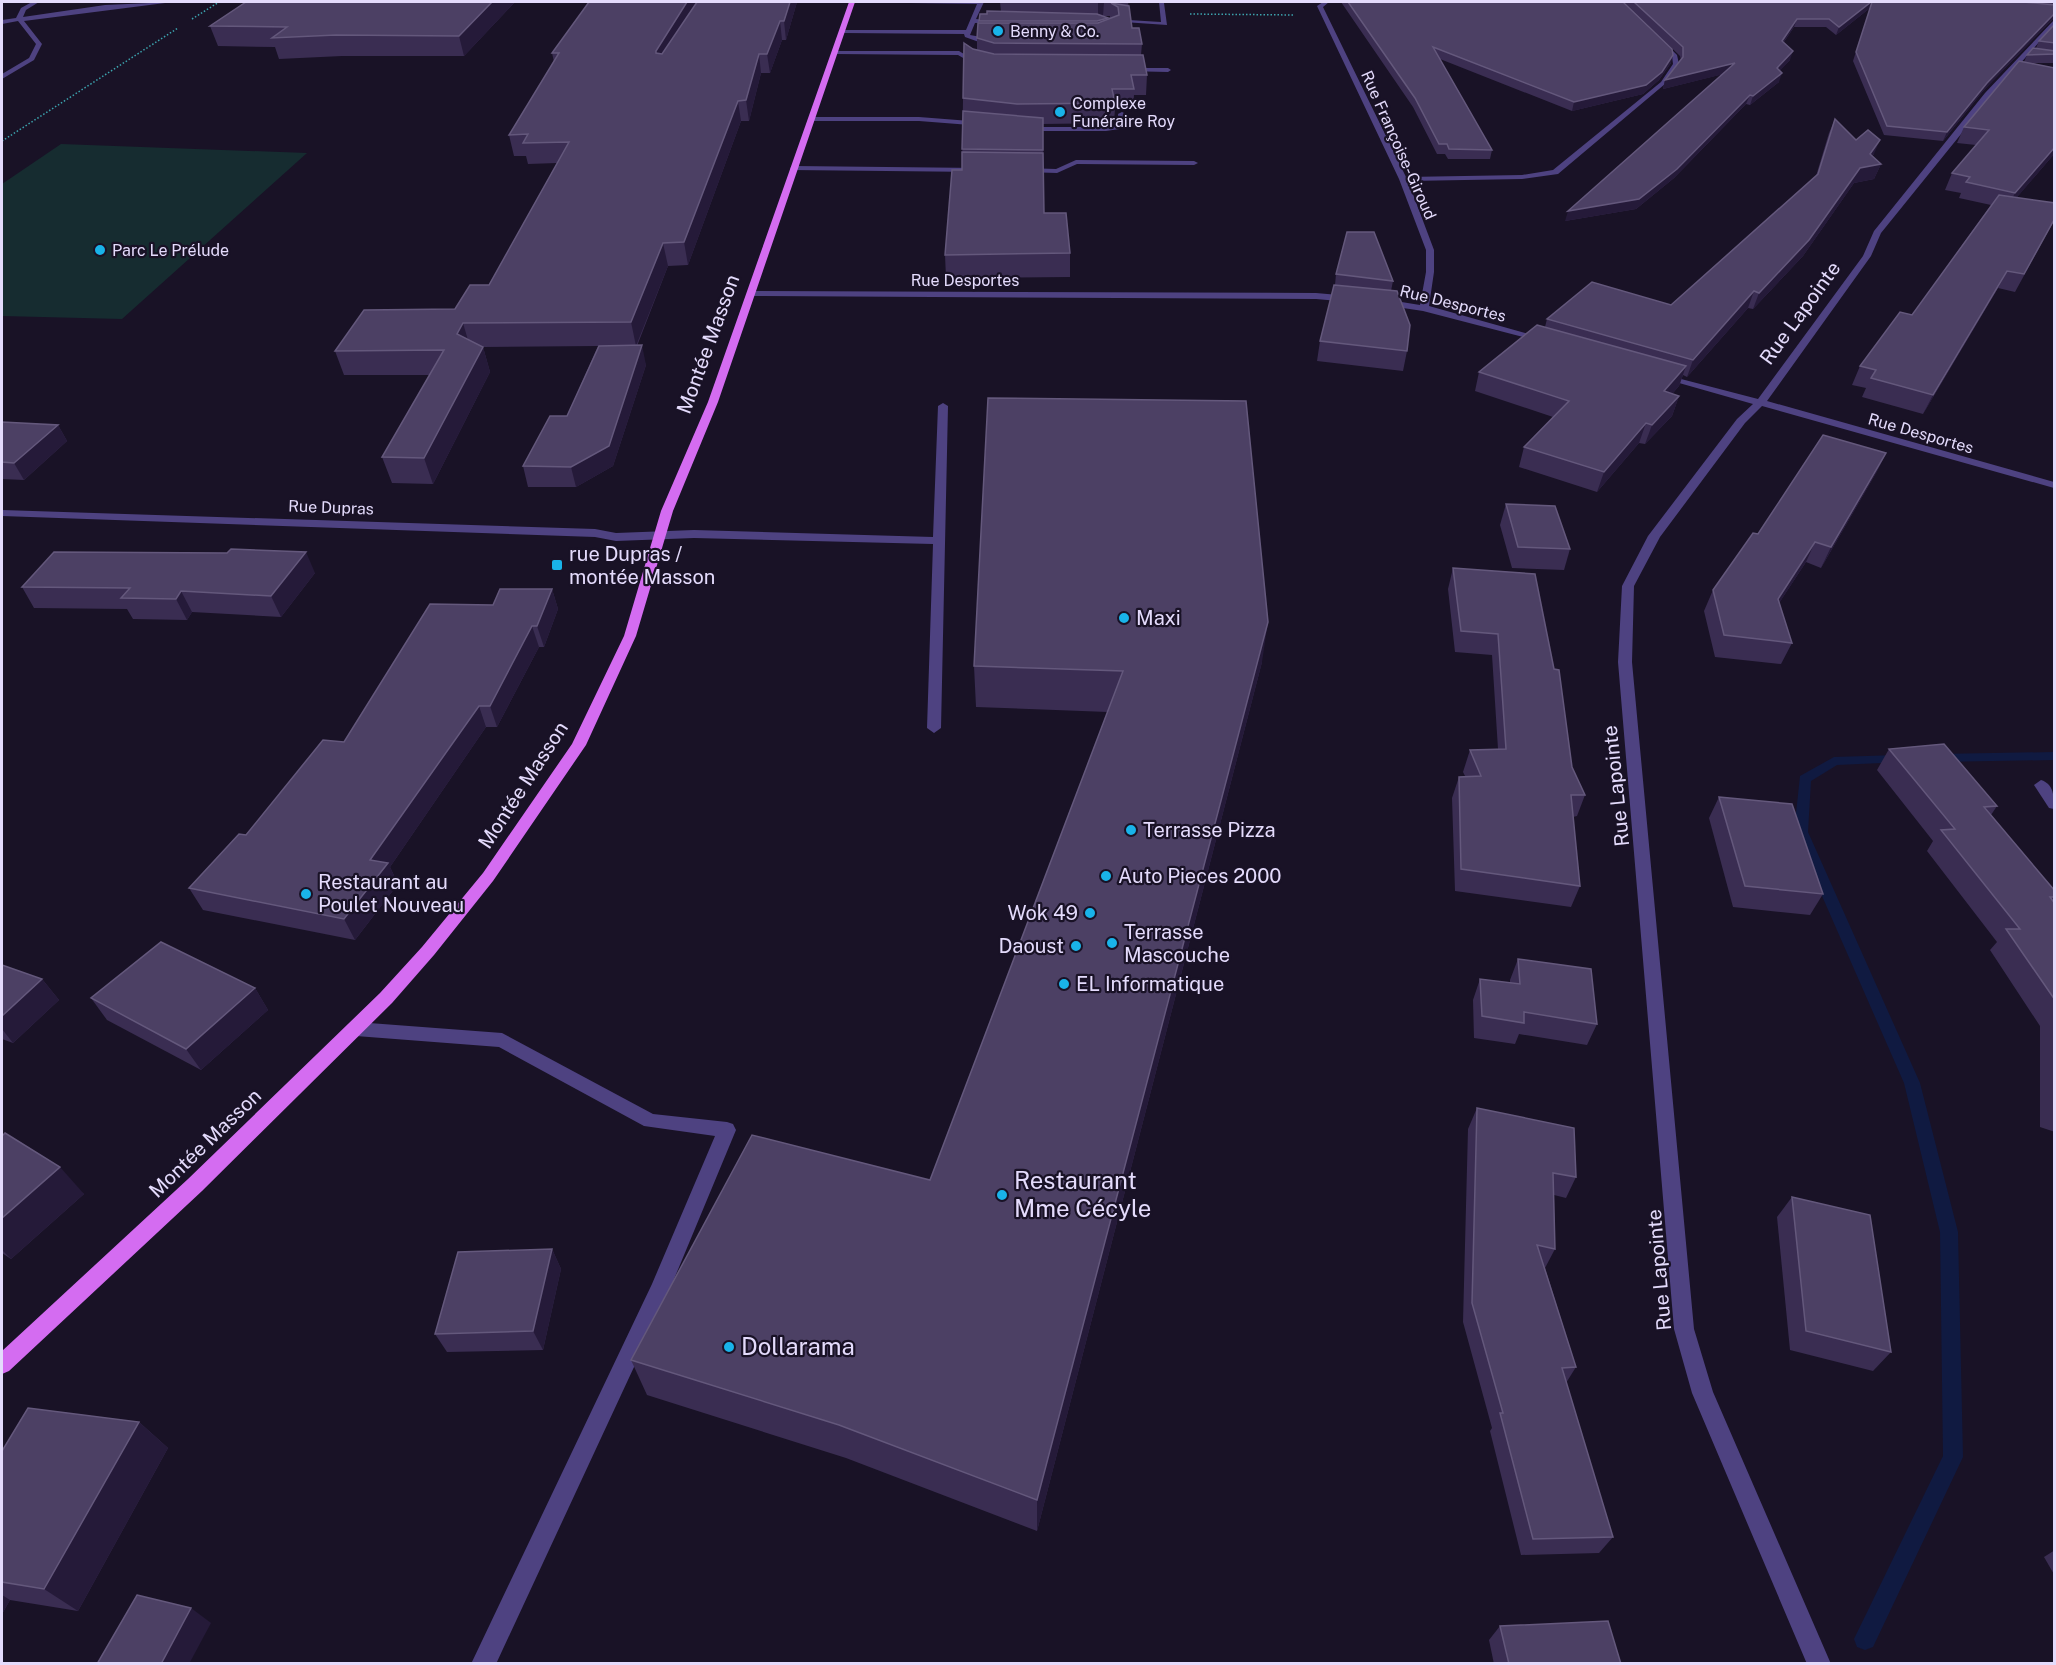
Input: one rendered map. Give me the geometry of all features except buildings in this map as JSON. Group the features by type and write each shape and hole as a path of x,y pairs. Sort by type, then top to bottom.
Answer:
{"main road":[{"name":"Montée Masson","path":"2,1364 195,1185 356,1029 428,951 488,878 579,745 630,636 658,537 713,402 852,2"}],"street":[{"path":"18,18 23,9 36,2"},
{"path":"2,22 18,18 170,2"},
{"path":"847,2 980,2 967,36 979,40 1003,40"},
{"name":"Rue Françoise-Giroud","path":"1326,2 1320,6 1403,179 1430,250 1430,272 1424,308"},
{"path":"1113,29 1106,23 1165,24 1161,3"},
{"path":"2,76 32,59 39,44 18,18"},
{"path":"973,19 1007,20"},
{"name":"Rue Lapointe","path":"1820,1664 1703,1393 1684,1329 1625,662 1628,586 1654,536 1741,421 1760,403 1867,256 1884,224 2055,22"},
{"path":"843,31 968,32"},
{"path":"1403,179 1522,177 1555,172 1663,83 1676,64 1676,56 1653,34"},
{"path":"836,52 959,53 985,67"},
{"path":"1122,70 1168,70"},
{"path":"1017,129 1106,129 1123,126 1122,114"},
{"path":"812,119 919,119 987,124"},
{"path":"1013,170 1057,171 1076,162 1194,163"},
{"path":"794,168 992,170"},
{"name":"Rue Desportes","path":"751,294 1316,296 1424,308 1552,344"},
{"name":"Rue Desportes","path":"1654,373 2055,485"},
{"path":"934,728 944,406"},
{"name":"Rue Dupras","path":"2,513 584,532 616,537 694,534 940,541"},
{"path":"2041,785 2055,804"},
{"path":"356,1029 502,1040 650,1121 727,1130 660,1288 483,1664"}],"path":[{"path":"192,19 219,2"},
{"path":"2,141 182,25"}],"green space":[{"name":"Parc Le Prélude","path":"61,144 307,153 122,319 2,316 2,184"}],"waterway":[{"path":"1937,758 2054,756"},
{"path":"1865,1639 1953,1457 1949,1232 1912,1083 1801,832 1805,779 1834,761 1899,759"}],"place":[{"name":"Benny & Co.","path":"998,31"},
{"name":"Complexe Funéraire Roy","path":"1060,112"},
{"name":"Parc Le Prélude","path":"100,250"},
{"name":"rue Dupras / montée Masson","path":"557,565"},
{"name":"Maxi","path":"1124,618"},
{"name":"Terrasse Pizza","path":"1131,830"},
{"name":"Auto Pieces 2000","path":"1106,876"},
{"name":"Restaurant au Poulet Nouveau","path":"306,894"},
{"name":"Wok 49","path":"1090,913"},
{"name":"Terrasse Mascouche","path":"1112,943"},
{"name":"Daoust","path":"1076,946"},
{"name":"EL Informatique","path":"1064,984"},
{"name":"Restaurant Mme Cécyle","path":"1002,1195"},
{"name":"Dollarama","path":"729,1347"}]}
